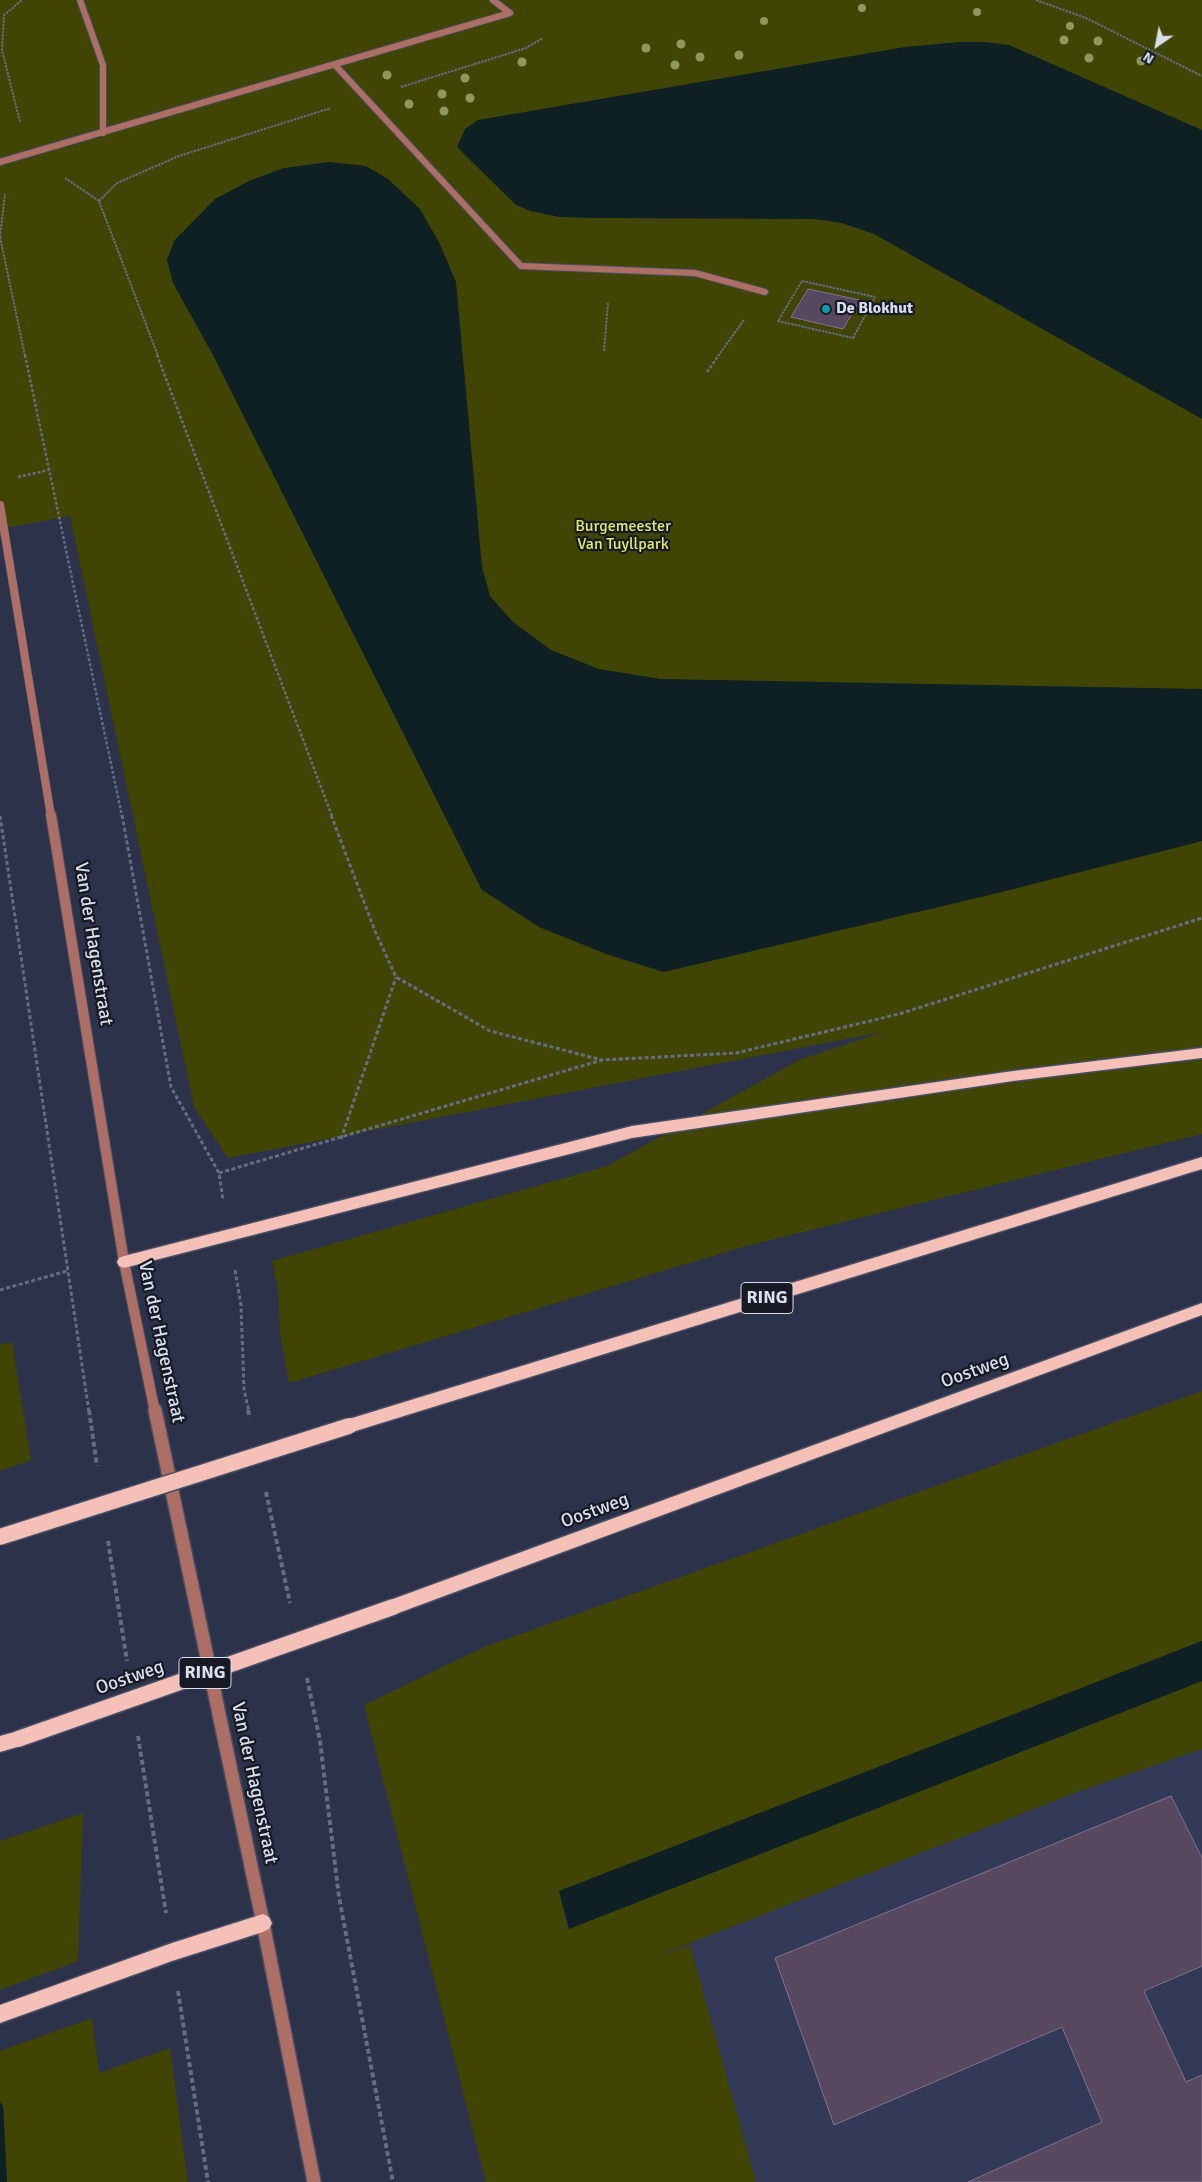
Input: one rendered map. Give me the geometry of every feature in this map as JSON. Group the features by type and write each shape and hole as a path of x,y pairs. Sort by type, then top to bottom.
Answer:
{"main road":[{"path":"124,1262 632,1132 1013,1076 1202,1053"},
{"name":"RING","path":"0,1537 349,1426 1202,1163"},
{"name":"Oostweg","path":"0,1744 392,1607 1202,1309"},
{"path":"0,2014 172,1952 263,1923"}],"street":[{"path":"80,0 103,65 102,133"},
{"path":"0,162 510,13 493,0"},
{"path":"335,65 521,266 695,273 765,292"},
{"name":"Van der Hagenstraat","path":"0,505 124,1262 263,1923 314,2182"}],"path":[{"path":"22,0 4,15 2,50 30,154 99,201 375,931 396,977 490,1032 602,1060"},
{"path":"1036,0 1086,18 1202,76"},
{"path":"99,201 117,183 179,156 526,48 543,38"},
{"path":"0,237 10,160"},
{"path":"604,351 611,270"},
{"path":"802,281 875,297 853,338 778,322 802,281"},
{"path":"707,372 728,340"},
{"path":"16,477 49,470"},
{"path":"219,1173 602,1060 746,1050 899,1014 1202,918"},
{"path":"341,1138 396,977"},
{"path":"0,1290 67,1271"}],"shaded area":[{"path":"959,42 1009,45 1202,130 1202,419 874,234 842,223 814,219 594,218 559,217 530,211 516,205 457,147 465,129 478,120 905,47"},
{"path":"329,162 366,166 388,179 420,209 440,244 456,282 482,567 490,596 513,622 551,650 599,669 661,679 1202,689 1202,841 1002,892 664,972 609,955 539,927 482,890 214,357 173,283 167,260 174,241 215,199 251,180 284,168"},
{"path":"1202,1641 1202,1681 569,1929 559,1891"},
{"path":"1202,1661 1202,2182 530,2182 468,1942"},
{"path":"0,2102 3,2106 7,2182 0,2182"}],"green space":[{"name":"Burgemeester Van Tuyllpark","path":"0,0 1202,0 1202,1134 746,1246 289,1383 280,1333 278,1289 272,1261 607,1166 801,1059 883,1032 228,1158 194,1107 70,516 0,529"},
{"path":"12,1342 31,1460 0,1471 0,1345"},
{"path":"1202,1391 1202,1641 559,1892 568,1929 1202,1681 1202,1749 1075,1793 652,1958 690,1945 756,2182 486,2182 364,1705 484,1647"},
{"path":"83,1813 78,1961 0,1990 0,1841"},
{"path":"92,2018 99,2073 170,2048 188,2182 7,2182 3,2107 0,2102 0,2051"}],"building":[{"name":"De Blokhut","path":"808,289 860,300 843,329 791,317"},
{"path":"1171,1796 1202,1858 1202,1966 1144,1991 1186,2082 1202,2075 1202,2182 968,2182 1102,2122 1062,2027 834,2125 775,1958"}],"place":[{"name":"De Blokhut","path":"826,309"}]}
